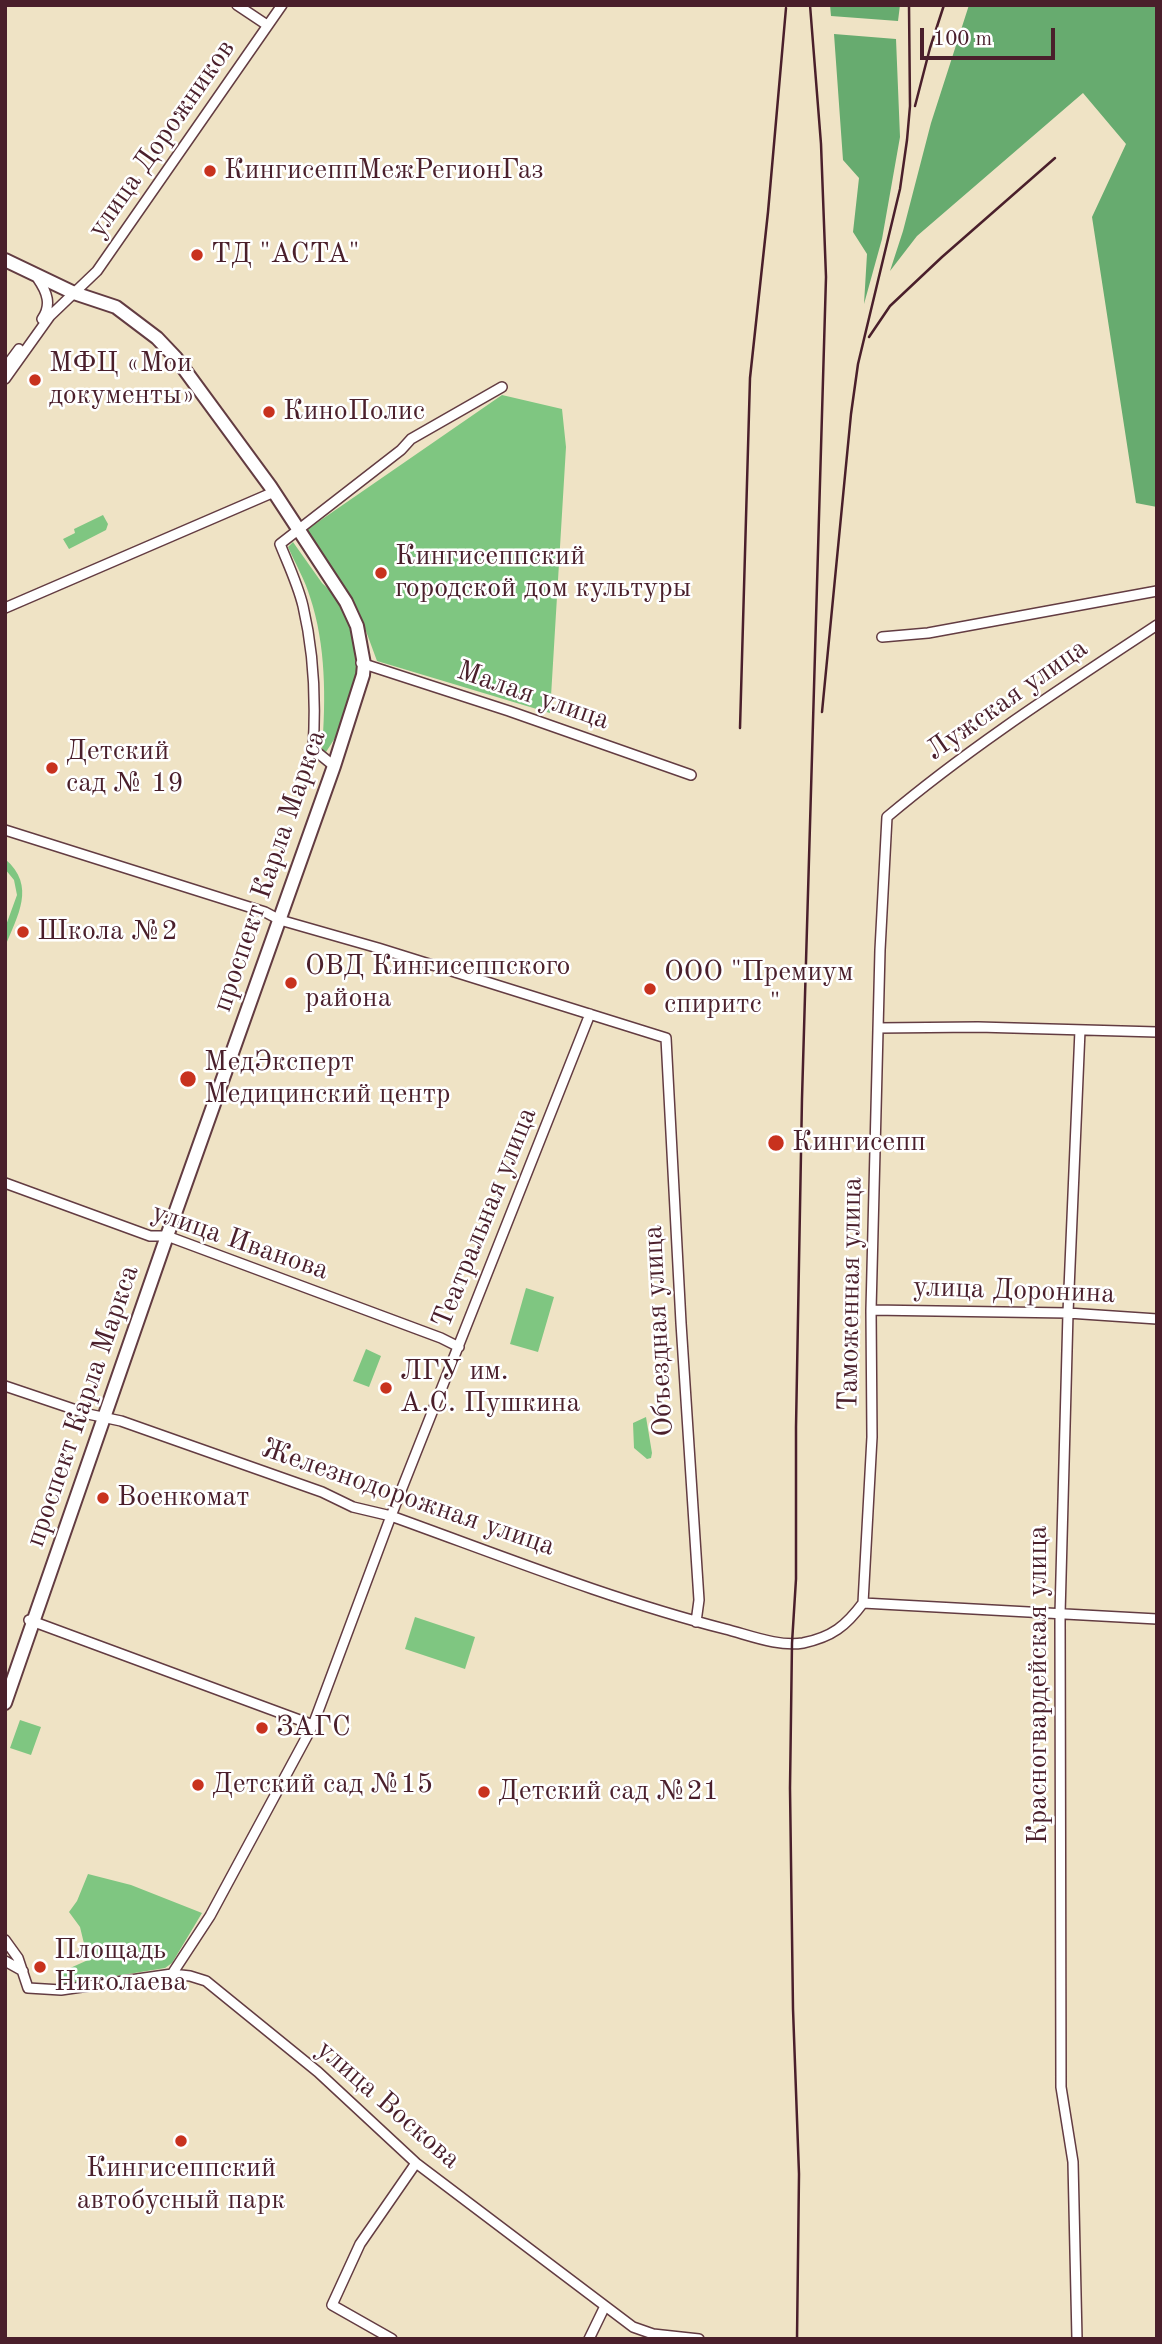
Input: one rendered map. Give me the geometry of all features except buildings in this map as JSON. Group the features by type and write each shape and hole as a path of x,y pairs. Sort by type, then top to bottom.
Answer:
{"main road":[{"name":"проспект Карла Маркса","path":"5,262 72,295 112,304 157,338 176,358 346,602 357,626 363,675 165,1235 5,1703"},
{"path":"5,262 72,295"},
{"path":"5,1689 31,1621"}],"street":[{"path":"237,5 267,26"},
{"name":"улица Дорожников","path":"5,379 50,316 105,261 282,5"},
{"path":"5,368 47,312 47,291 38,279"},
{"path":"332,764 313,749 315,718 310,651 303,605 281,544 401,450 411,439 502,387"},
{"path":"5,608 272,493"},
{"path":"883,637 928,633 1157,591"},
{"name":"Лужская улица","path":"887,817 932,779 1157,625"},
{"name":"Малая улица","path":"361,663 691,775"},
{"name":"Таможенная улица","path":"863,1603 872,1437 871,1310 882,894 887,817"},
{"path":"5,830 252,908 278,919 590,1014"},
{"name":"Объездная улица","path":"590,1014 666,1038 699,1600 696,1622"},
{"name":"Театральная улица","path":"172,1974 210,1916 313,1725 391,1516 590,1014"},
{"path":"878,1028 978,1027 1157,1032"},
{"name":"Красногвардейская улица","path":"1077,2339 1073,2162 1060,2087 1060,1614 1068,1313 1080,1030"},
{"name":"улица Иванова","path":"5,1183 150,1236 165,1235 459,1347"},
{"name":"улица Доронина","path":"871,1310 1068,1313 1157,1319"},
{"name":"Железнодорожная улица","path":"5,1386 102,1418 121,1421 321,1492 353,1507 391,1516 622,1598 696,1622 770,1641 802,1643 830,1636 850,1621 863,1603"},
{"path":"863,1603 1157,1619"},
{"path":"31,1621 313,1725"},
{"path":"5,1940 16,1952 23,1971"},
{"path":"5,1961 23,1971"},
{"name":"улица Воскова","path":"23,1971 28,1988 61,1990 172,1974 206,1981 318,2072 416,2163 633,2327 671,2337 699,2339"},
{"path":"392,2339 332,2305 360,2244 416,2163"},
{"path":"589,2339 605,2306"}],"green space":[{"path":"830,5 900,5 898,21 831,16"},
{"path":"969,5 1157,5 1157,507 1136,503 1092,217 1126,144 1083,93 917,236 890,271 931,123"},
{"path":"834,34 896,39 900,137 882,239 864,304 867,254 853,232 859,178 843,160"},
{"path":"502,395 562,409 566,447 550,713 377,661 359,612 305,531"},
{"path":"103,515 108,524 106,530 69,549 63,539 75,533 74,529"},
{"path":"293,542 322,583 341,601 353,628 359,674 344,724 326,752 322,750 322,653 308,591 288,547"},
{"path":"5,859 15,869 20,880 22,902 5,947 5,928 17,895 14,880 5,869"},
{"path":"526,1288 554,1297 538,1352 510,1344"},
{"path":"366,1349 381,1356 369,1387 353,1381"},
{"path":"646,1417 652,1453 651,1458 647,1459 634,1448 633,1423"},
{"path":"415,1617 475,1637 465,1669 405,1649"},
{"path":"20,1720 41,1727 31,1755 10,1748"},
{"path":"88,1874 131,1885 202,1913 172,1963 165,1968 61,1985 59,1973 88,1960 80,1927 69,1912 77,1901"}],"railway":[{"path":"797,2339 799,2174 793,2009 790,1788 792,1643 796,1579 802,1098 826,277 821,144 810,5"},
{"path":"822,712 858,364 900,189 907,140 910,106 909,5"},
{"path":"915,106 944,5"},
{"path":"740,728 750,378 786,8"},
{"path":"869,337 890,306 1055,158"}],"place":[{"name":"КингисеппМежРегионГаз","path":"210,171"},
{"name":"ТД \"АСТА\"","path":"197,255"},
{"name":"МФЦ «Мои документы»","path":"35,380"},
{"name":"КиноПолис","path":"269,412"},
{"name":"Кингисеппский городской дом культуры","path":"381,573"},
{"name":"Детский сад № 19","path":"52,768"},
{"name":"Школа №2","path":"23,932"},
{"name":"ОВД Кингисеппского района","path":"291,983"},
{"name":"ООО \"Премиум спиритс \"","path":"650,989"},
{"name":"МедЭксперт Медицинский центр","path":"188,1079"},
{"name":"Кингисепп","path":"776,1143"},
{"name":"ЛГУ им. А.С. Пушкина","path":"386,1388"},
{"name":"Военкомат","path":"103,1498"},
{"name":"ЗАГС","path":"262,1728"},
{"name":"Детский сад №15","path":"198,1785"},
{"name":"Детский сад №21","path":"484,1792"},
{"name":"Площадь Николаева","path":"40,1967"},
{"name":"Кингисеппский автобусный парк","path":"181,2141"}]}
